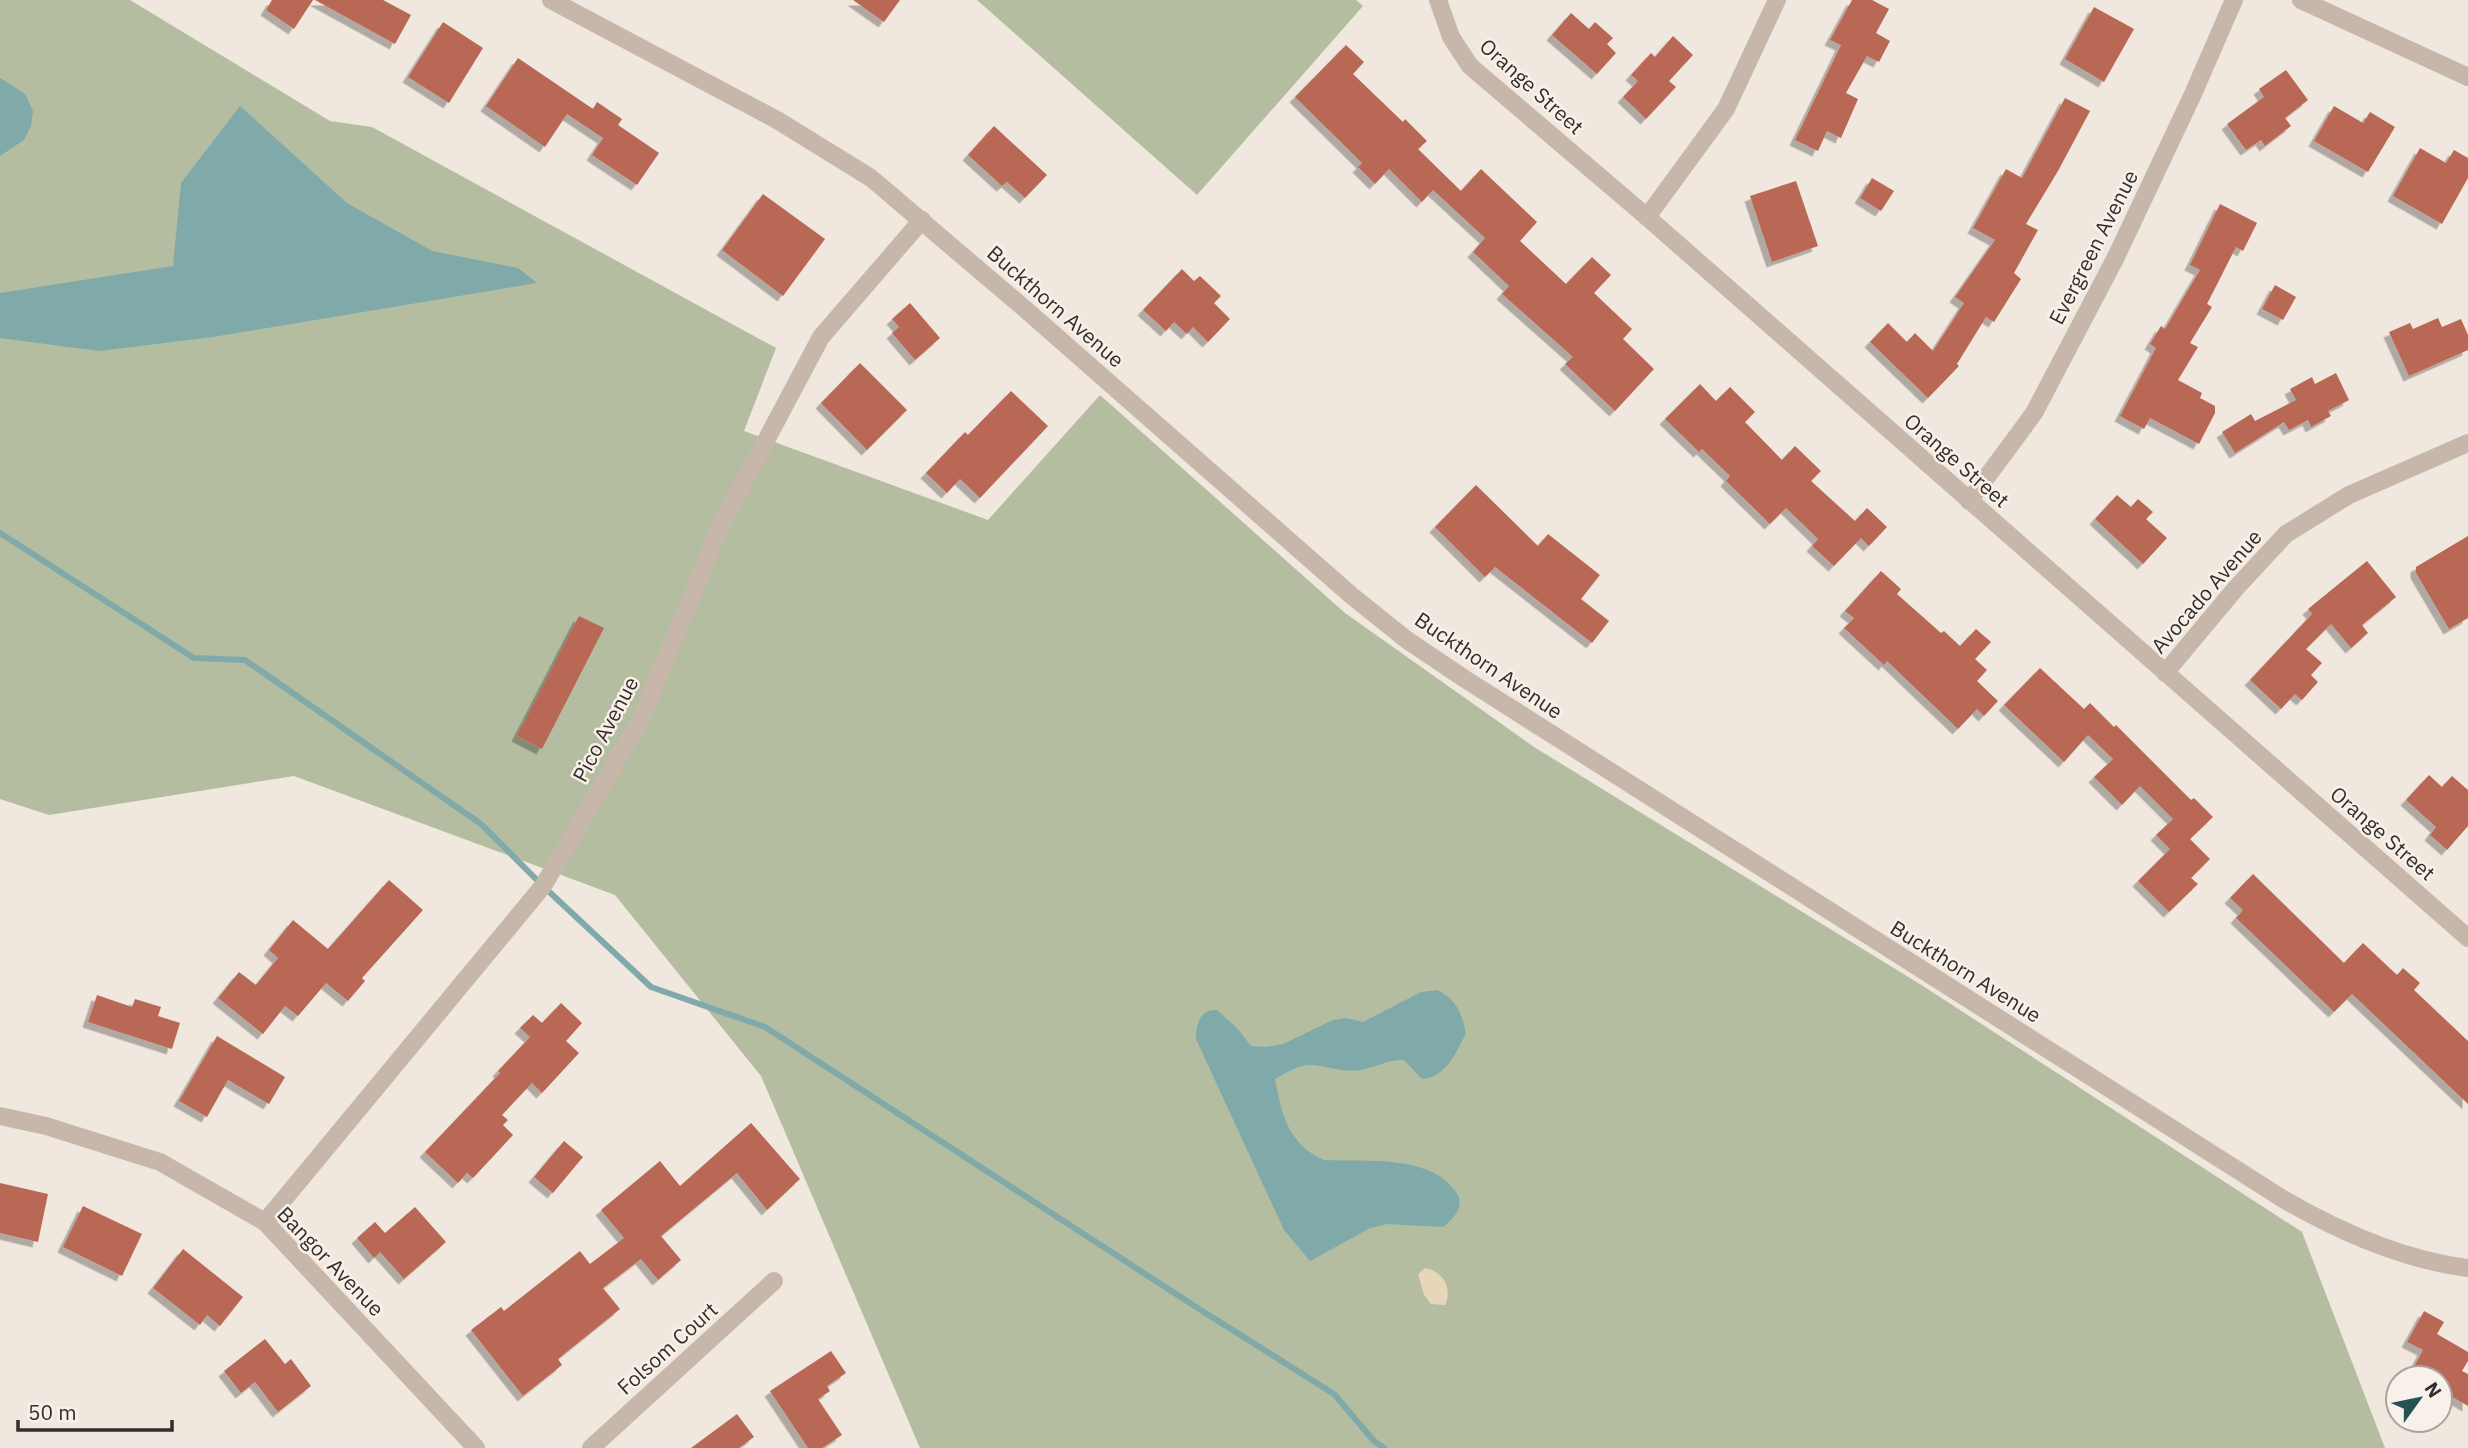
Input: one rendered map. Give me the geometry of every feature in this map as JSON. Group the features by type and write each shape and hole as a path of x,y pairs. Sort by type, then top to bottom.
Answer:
{"street":[{"name":"Buckthorn Avenue","path":"551,0 823,147 871,178 922,219 1352,596 1407,640 1465,679 2283,1199 2326,1223 2369,1242 2450,1266 2468,1268"},
{"name":"Orange Street","path":"1438,0 1451,37 1470,66 2468,938"},
{"path":"1647,218 1726,109 1777,0"},
{"name":"Evergreen Avenue","path":"1969,501 2034,413 2116,257 2234,0"},
{"path":"2301,0 2468,77"},
{"name":"Pico Avenue","path":"265,1222 543,886 638,725 722,523 821,337 922,219"},
{"name":"Avocado Avenue","path":"2165,673 2236,587 2286,534 2349,495 2468,443"},
{"name":"Bangor Avenue","path":"0,1116 46,1126 160,1162 265,1222 476,1448"},
{"name":"Folsom Court","path":"591,1448 774,1281"}],"green space":[{"path":"0,0 130,0 330,121 372,127 776,348 744,431 988,520 1100,395 1345,613 1534,747 1923,986 2302,1232 2385,1448 920,1448 761,1076 615,895 294,776 49,815 0,799"},
{"path":"977,0 1356,0 1363,6 1197,195"}],"sand":[{"path":"1425,1268 1437,1273 1445,1282 1448,1293 1445,1305 1431,1304 1424,1295 1418,1274"}],"water":[{"path":"0,78 25,94 33,111 31,126 24,140 0,156"},
{"path":"240,106 347,203 432,251 518,268 537,283 213,337 99,351 0,338 0,293 173,266 181,183"},
{"path":"1437,990 1457,1007 1466,1033 1450,1062 1438,1074 1422,1079 1404,1060 1398,1060 1355,1071 1306,1065 1275,1079 1289,1127 1302,1146 1312,1153 1324,1160 1396,1162 1430,1171 1445,1180 1456,1192 1459,1207 1443,1227 1387,1224 1370,1228 1310,1261 1284,1230 1196,1039 1200,1018 1211,1010 1217,1010 1237,1028 1251,1046 1265,1047 1283,1044 1333,1020 1346,1018 1363,1022 1421,992"}],"building":[{"path":"272,0 313,0 294,29 266,10"},
{"path":"315,0 383,0 411,15 395,44"},
{"path":"853,0 900,0 884,22"},
{"path":"1852,0 1872,0 1889,9 1876,33 1890,41 1879,62 1867,56 1846,93 1858,99 1841,138 1827,131 1818,151 1795,140 1841,45 1830,40"},
{"path":"2094,7 2134,29 2104,82 2065,59"},
{"path":"1571,13 1589,29 1595,22 1613,38 1607,44 1616,53 1597,74 1552,35"},
{"path":"443,22 483,48 449,103 408,77"},
{"path":"1673,36 1693,55 1669,81 1676,87 1646,119 1623,97 1638,81 1631,75 1651,53 1655,57"},
{"path":"1346,45 1364,62 1353,74 1427,141 1418,149 1461,191 1481,169 1537,222 1520,241 1566,284 1592,257 1611,275 1594,293 1632,329 1623,339 1654,369 1615,411 1565,364 1573,357 1502,294 1509,286 1473,252 1485,238 1433,190 1422,202 1389,169 1375,184 1358,167 1362,163 1295,97"},
{"path":"518,58 593,109 597,102 622,119 618,125 659,153 637,185 592,155 603,138 567,114 545,147 486,106"},
{"path":"2286,70 2308,100 2285,118 2291,126 2265,146 2261,140 2246,150 2227,124 2264,97 2259,89"},
{"path":"2065,98 2090,111 2026,224 2038,230 2014,273 2021,279 1994,322 1986,317 1957,364 1959,366 1928,398 1870,342 1888,323 1907,342 1915,333 1933,351 1964,303 1955,297 1995,240 1973,228 2006,169 2022,178"},
{"path":"2334,106 2363,123 2370,112 2395,127 2368,172 2314,141"},
{"path":"994,126 1047,175 1025,198 1007,182 1002,186 968,155"},
{"path":"2420,148 2446,163 2454,150 2468,158 2468,178 2442,224 2393,196"},
{"path":"1872,178 1894,191 1881,211 1860,198"},
{"path":"1796,181 1818,246 1772,262 1750,196"},
{"path":"763,194 825,239 783,296 722,250"},
{"path":"2220,204 2257,223 2243,251 2236,247 2207,304 2212,307 2190,343 2198,347 2178,380 2202,393 2200,398 2215,406 2215,413 2199,444 2150,418 2144,429 2120,416 2156,348 2150,344 2161,326 2165,329 2200,270 2190,265"},
{"path":"1182,269 1194,281 1200,276 1221,296 1214,303 1230,319 1208,342 1193,327 1187,334 1174,322 1166,331 1143,310"},
{"path":"2275,285 2296,297 2283,320 2262,309"},
{"path":"910,303 940,338 915,360 892,333 899,327 892,319"},
{"path":"2438,318 2442,327 2461,319 2468,335 2468,350 2409,376 2389,332 2410,323 2413,329"},
{"path":"860,363 907,410 867,450 821,403"},
{"path":"2336,373 2349,400 2328,411 2331,416 2311,427 2308,420 2289,430 2284,422 2235,453 2222,432 2251,414 2255,421 2296,400 2290,389 2312,377 2315,384"},
{"path":"1700,384 1716,401 1730,387 1755,412 1745,422 1782,460 1795,446 1821,471 1811,481 1855,521 1867,508 1887,527 1869,546 1861,538 1834,566 1812,546 1818,539 1786,508 1770,524 1726,481 1730,476 1702,449 1699,452 1665,419"},
{"path":"1011,391 1048,426 980,498 960,479 947,493 926,473 965,432 968,435"},
{"path":"1476,485 1538,546 1548,534 1600,575 1581,599 1609,621 1592,643 1495,567 1485,577 1435,527"},
{"path":"2117,495 2131,507 2138,499 2153,512 2146,519 2167,538 2143,564 2095,519"},
{"path":"2468,536 2468,618 2449,629 2416,573 2416,567"},
{"path":"2367,561 2396,597 2362,625 2368,633 2351,648 2331,624 2306,649 2322,663 2311,675 2318,682 2302,700 2295,694 2281,709 2250,680 2312,614 2308,609"},
{"path":"1881,571 1901,589 1897,594 1960,646 1976,629 1991,642 1975,659 1987,670 1977,681 1998,701 1984,716 1977,709 1958,729 1887,661 1884,665 1844,628 1854,618 1845,611"},
{"path":"579,616 604,628 542,749 517,736"},
{"path":"2040,668 2084,709 2090,703 2114,727 2116,725 2191,800 2194,798 2213,817 2190,839 2210,859 2191,878 2198,884 2169,912 2138,881 2170,849 2156,835 2173,819 2140,786 2122,805 2094,777 2113,759 2088,735 2064,762 2004,705"},
{"path":"2429,775 2442,787 2452,776 2468,790 2468,826 2447,850 2430,835 2436,827 2406,800"},
{"path":"2253,874 2344,963 2363,943 2397,975 2403,968 2420,983 2414,990 2468,1041 2468,1104 2352,994 2334,1012 2236,918 2243,910 2230,898"},
{"path":"389,880 423,910 362,978 365,981 348,1001 326,983 298,1016 285,1006 263,1034 218,998 239,972 256,985 278,958 269,950 293,920 328,949"},
{"path":"97,995 132,1007 135,999 161,1007 158,1016 180,1023 172,1049 88,1022"},
{"path":"561,1003 582,1023 566,1041 579,1053 542,1093 532,1083 502,1115 508,1120 503,1125 513,1135 473,1178 467,1173 458,1183 425,1152 500,1073 498,1071 530,1037 520,1028 533,1015 542,1023"},
{"path":"217,1036 285,1077 269,1104 228,1080 207,1117 179,1101"},
{"path":"751,1123 800,1179 767,1210 737,1173 661,1236 681,1260 658,1280 641,1259 603,1288 620,1309 558,1359 562,1365 523,1396 471,1330 501,1307 504,1311 580,1251 590,1264 624,1238 601,1210 660,1161 680,1186"},
{"path":"564,1141 583,1157 553,1193 534,1177"},
{"path":"0,1183 48,1194 38,1242 0,1233"},
{"path":"83,1206 142,1234 122,1276 63,1247"},
{"path":"415,1207 446,1242 404,1279 380,1252 374,1258 357,1238 375,1222 385,1233"},
{"path":"183,1249 243,1297 220,1326 207,1315 200,1325 153,1288"},
{"path":"2424,1311 2444,1322 2437,1334 2468,1352 2468,1361 2462,1371 2468,1374 2468,1406 2454,1398 2454,1364 2416,1364 2423,1350 2407,1342"},
{"path":"265,1339 285,1364 291,1359 311,1386 278,1412 255,1382 241,1393 224,1371"},
{"path":"831,1351 846,1373 827,1386 830,1391 818,1399 842,1435 822,1448 808,1448 770,1391"},
{"path":"737,1414 754,1437 739,1448 691,1448"}],"waterway":[{"path":"0,533 194,658 245,660 481,824 651,987 765,1027 1334,1394 1374,1441 1384,1448"}]}
